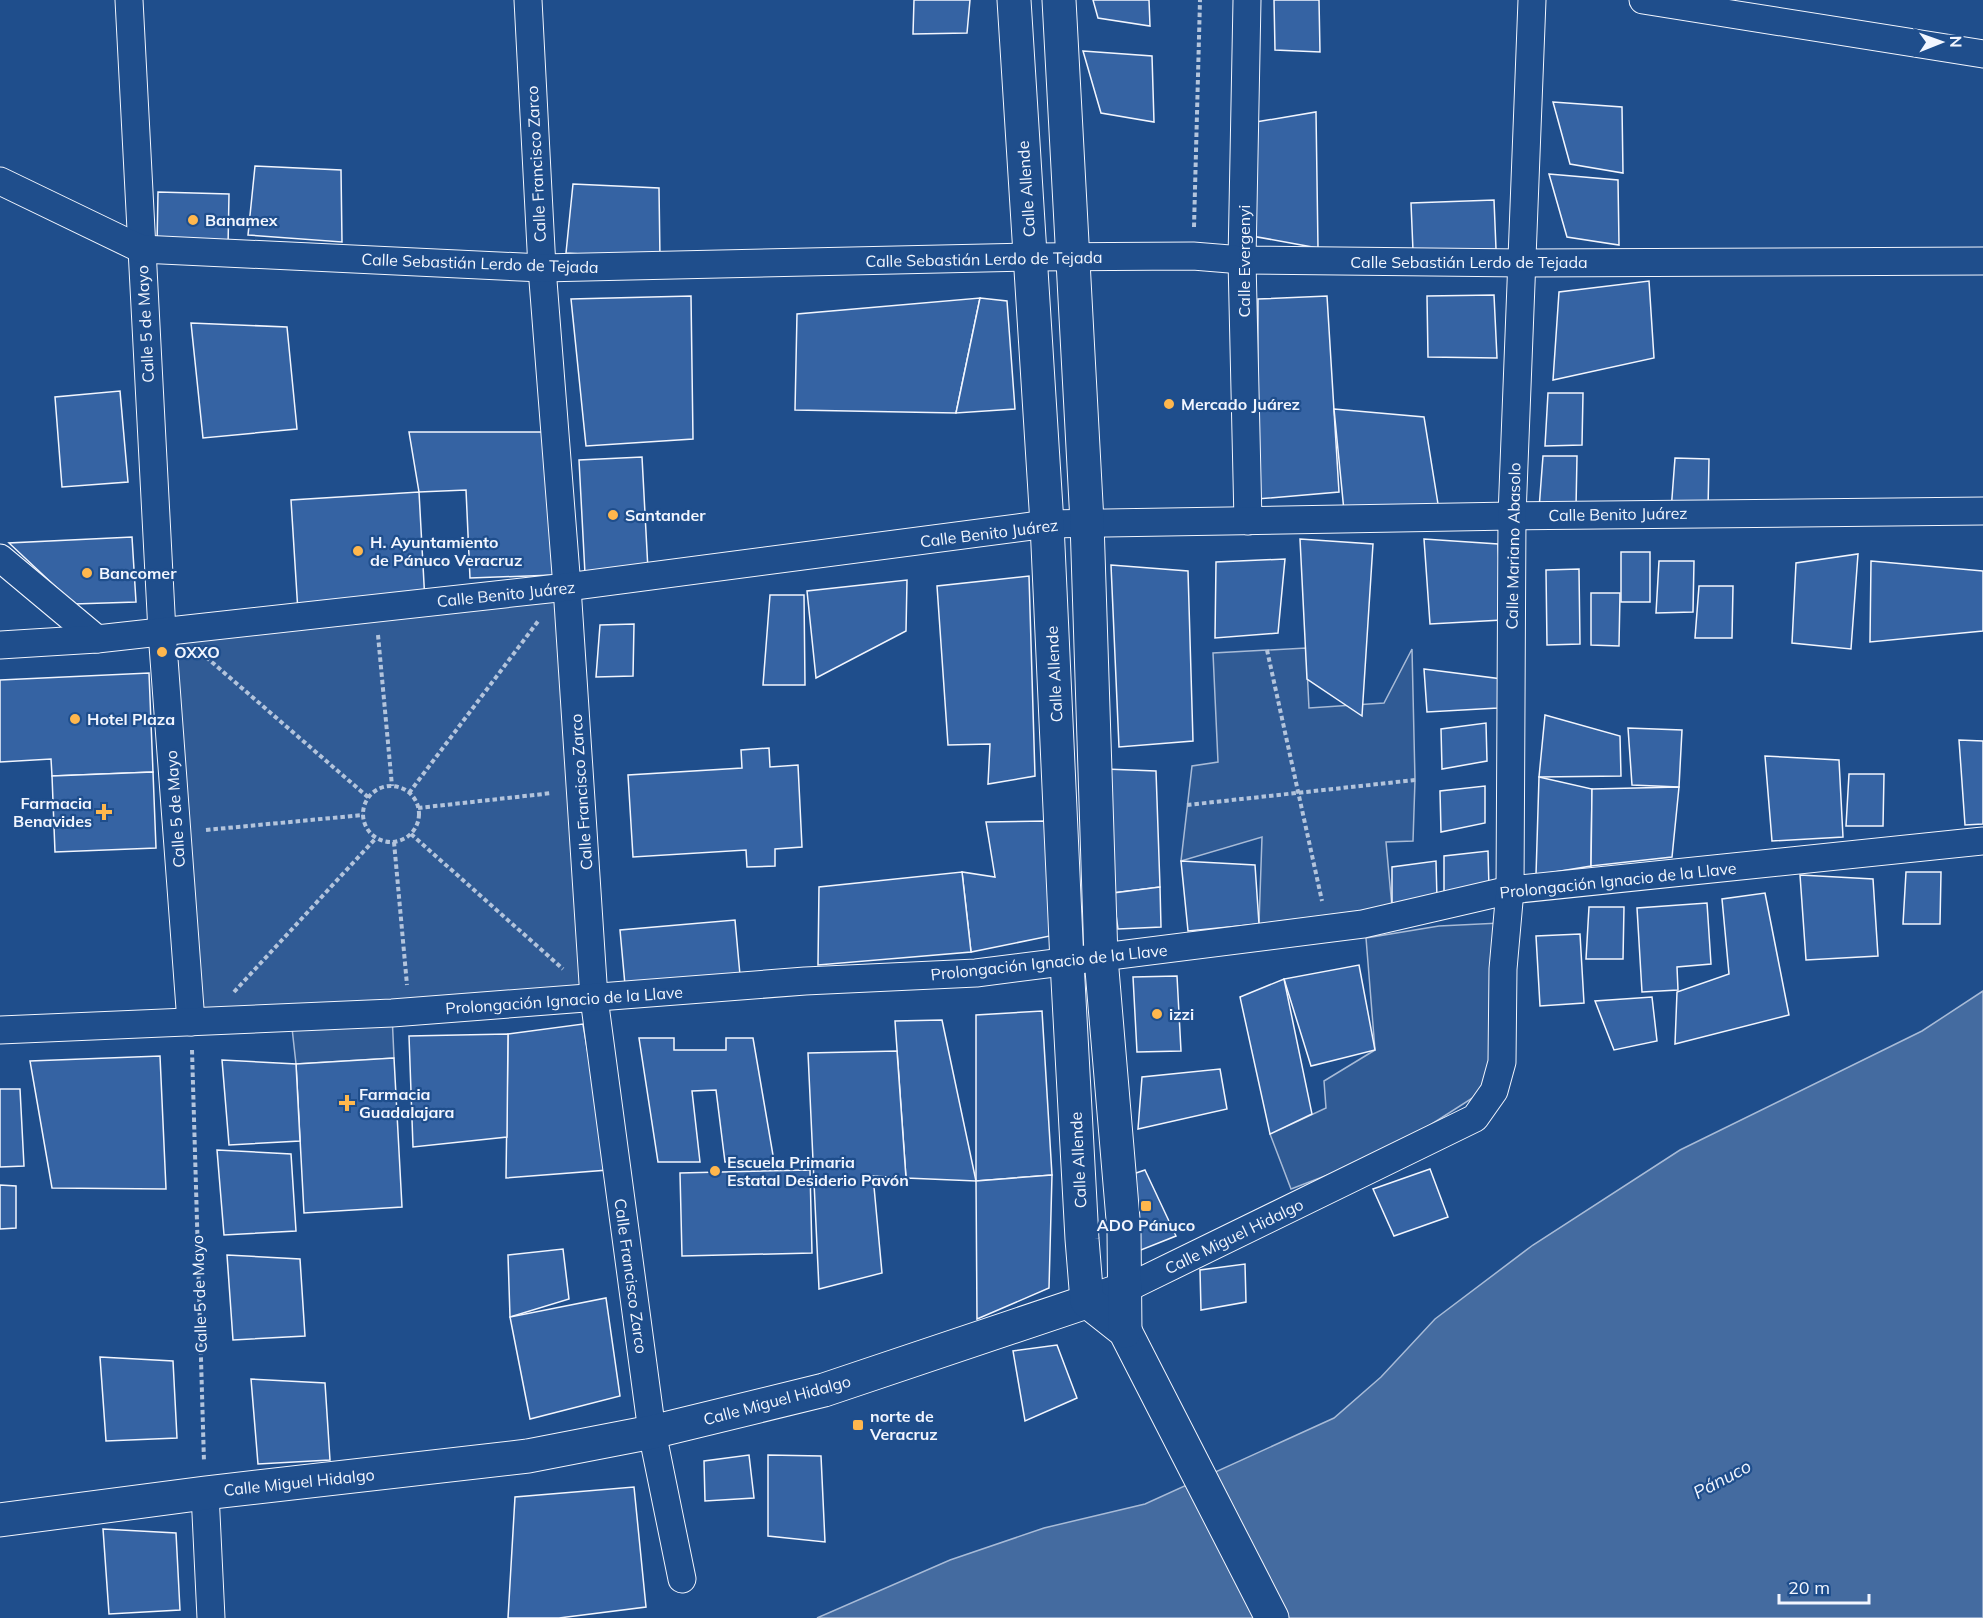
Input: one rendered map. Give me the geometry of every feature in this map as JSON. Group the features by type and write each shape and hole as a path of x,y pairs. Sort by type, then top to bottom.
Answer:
{"main road":[{"name":"Calle Allende","path":"1014,0 1047,524 1067,962 1087,1301"},
{"path":"1059,0 1087,522 1101,958 1124,1231 1125,1330 1272,1618"},
{"name":"Calle Miguel Hidalgo","path":"0,1520 205,1493 528,1456 652,1432 824,1390 1125,1289"},
{"path":"1087,1301 1125,1330"}],"street":[{"name":"Calle 5 de Mayo","path":"129,0 162,632 191,1022"},
{"name":"Calle Francisco Zarco","path":"528,0 542,268 567,587 594,998 652,1432 682,1580"},
{"name":"Calle Evergenyi","path":"1247,0 1242,260 1248,521"},
{"name":"Calle Mariano Abasolo","path":"1494,1091 1502,1062 1503,969 1510,890 1512,516 1532,0"},
{"path":"1643,0 1983,54"},
{"name":"Calle Sebastián Lerdo de Tejada","path":"0,181 141,249 542,268 1073,256 1193,256 1242,260 1523,263 1983,261"},
{"name":"Calle Benito Juárez","path":"0,645 97,639 567,587 1047,524 1983,511"},
{"path":"0,558 97,639"},
{"name":"Prolongación Ignacio de la Llave","path":"0,1030 392,1013 805,981 976,973 1363,924 1510,890 1983,841"},
{"name":"Calle Miguel Hidalgo","path":"1125,1289 1475,1118 1494,1091"},
{"path":"205,1493 211,1618"}],"path":[{"path":"1193,256 1200,0"},
{"path":"409,793 540,619"},
{"path":"377,624 392,786"},
{"path":"199,650 369,798"},
{"path":"1267,650 1322,905"},
{"path":"1187,805 1415,780"},
{"path":"392,786 401,788 415,800 419,818 411,834 394,842 385,842 376,838 365,824 363,815 369,798 375,791 392,786"},
{"path":"418,808 553,793"},
{"path":"203,830 363,815"},
{"path":"411,834 564,970"},
{"path":"232,994 376,838"},
{"path":"394,842 407,990"},
{"name":"Calle 5 de Mayo","path":"191,1022 205,1493"}],"shaded area":[{"path":"567,587 594,998 392,1014 394,1058 296,1064 291,1019 191,1022 162,632"},
{"path":"1306,648 1309,708 1384,703 1412,649 1415,780 1413,841 1386,842 1392,907 1259,924 1262,837 1181,861 1192,766 1218,762 1213,653"},
{"path":"1500,923 1496,1030 1485,1090 1388,1152 1291,1189 1270,1134 1326,1108 1324,1081 1375,1050 1366,938 1439,926"}],"water":[{"name":"Pánuco","path":"1983,991 1983,1618 817,1618 950,1560 1044,1528 1145,1504 1334,1418 1381,1377 1435,1319 1533,1245 1680,1150 1922,1031"}],"building":[{"path":"914,0 970,0 967,33 913,34"},
{"path":"1093,0 1149,0 1150,26 1098,18"},
{"path":"1274,0 1319,0 1320,52 1275,50"},
{"path":"1083,51 1152,56 1154,122 1101,113"},
{"path":"1553,102 1622,107 1623,173 1570,164"},
{"path":"1316,112 1318,248 1252,236 1250,123"},
{"path":"255,166 341,170 342,242 248,235"},
{"path":"1549,174 1618,180 1619,245 1567,237"},
{"path":"573,184 659,188 660,259 566,253"},
{"name":"Banamex","path":"158,192 229,194 228,247 157,245"},
{"path":"1494,200 1496,249 1413,251 1411,203"},
{"path":"1649,281 1654,358 1553,380 1559,292"},
{"path":"1494,295 1497,358 1428,357 1427,296"},
{"path":"691,296 693,439 586,446 571,299"},
{"path":"1327,296 1339,492 1257,499 1258,299"},
{"path":"980,298 956,413 795,410 797,314"},
{"path":"980,298 1007,301 1015,409 956,413"},
{"path":"191,323 287,327 297,429 203,438"},
{"path":"120,391 128,482 62,487 55,397"},
{"path":"1548,393 1583,393 1582,445 1545,446"},
{"path":"1334,409 1424,417 1438,504 1344,511"},
{"path":"409,432 547,432 554,575 470,578 466,490 419,492"},
{"path":"1543,456 1577,456 1576,508 1539,509"},
{"name":"Santander","path":"642,457 648,570 585,574 579,460"},
{"path":"1675,458 1709,459 1708,510 1671,511"},
{"name":"H. Ayuntamiento de Pánuco Veracruz","path":"419,492 425,602 298,612 291,500"},
{"name":"Bancomer","path":"132,537 136,602 74,604 9,543"},
{"path":"1300,539 1373,544 1362,716 1307,679"},
{"path":"1424,539 1498,544 1502,620 1430,624"},
{"path":"1621,552 1650,552 1650,602 1621,602"},
{"path":"1858,554 1851,649 1792,643 1796,563"},
{"path":"1285,559 1278,633 1215,638 1216,562"},
{"path":"1659,561 1694,561 1693,612 1656,613"},
{"path":"1871,561 1983,571 1983,631 1870,642"},
{"path":"1111,565 1188,571 1193,741 1119,747"},
{"path":"1579,569 1580,644 1547,645 1546,570"},
{"path":"1029,576 1035,776 988,784 990,744 948,745 937,586"},
{"path":"907,580 906,631 816,678 807,591"},
{"path":"1699,586 1733,586 1732,638 1695,638"},
{"path":"1591,593 1620,593 1619,646 1591,645"},
{"path":"770,595 804,595 805,685 763,685"},
{"path":"634,624 633,676 596,677 600,625"},
{"path":"1424,669 1502,679 1498,708 1427,712"},
{"name":"Hotel Plaza","path":"149,673 153,772 52,776 51,759 0,762 0,680"},
{"path":"1545,715 1620,736 1621,776 1539,777"},
{"path":"1486,723 1487,761 1442,769 1441,729"},
{"path":"1628,728 1682,730 1679,787 1632,785"},
{"path":"1959,740 1983,741 1983,824 1965,825"},
{"path":"769,748 770,767 798,765 802,847 775,849 775,866 747,867 746,850 633,857 628,775 742,768 741,750"},
{"path":"1765,756 1839,760 1843,837 1772,841"},
{"path":"1105,769 1156,771 1160,887 1113,893"},
{"name":"Farmacia Benavides","path":"153,772 156,848 55,852 52,776"},
{"path":"1849,774 1884,774 1883,826 1846,826"},
{"path":"1539,777 1592,789 1591,866 1536,875"},
{"path":"1485,786 1485,823 1441,832 1440,791"},
{"path":"1679,787 1672,857 1591,866 1592,789"},
{"path":"1046,821 1050,936 971,952 962,872 995,877 986,822"},
{"path":"1488,851 1489,888 1444,896 1444,856"},
{"path":"1181,861 1255,865 1259,924 1188,931"},
{"path":"1436,861 1437,899 1392,907 1392,867"},
{"path":"962,872 971,952 818,965 819,887"},
{"path":"1906,872 1941,872 1940,924 1903,924"},
{"path":"1800,875 1873,879 1878,956 1806,960"},
{"path":"1160,887 1161,927 1118,929 1113,893"},
{"path":"1765,893 1789,1015 1675,1044 1677,992 1729,974 1722,899"},
{"path":"1707,903 1711,964 1677,967 1678,990 1642,992 1637,908"},
{"path":"1589,907 1624,907 1623,959 1586,959"},
{"path":"735,920 740,975 625,985 620,930"},
{"path":"1580,934 1584,1003 1540,1006 1536,936"},
{"path":"1359,965 1375,1050 1311,1066 1284,979"},
{"name":"izzi","path":"1177,976 1181,1051 1137,1052 1133,977"},
{"path":"1284,979 1312,1114 1270,1134 1240,997"},
{"path":"1652,997 1657,1041 1614,1050 1595,1001"},
{"path":"1042,1011 1052,1175 976,1181 976,1015"},
{"path":"942,1020 976,1181 906,1178 895,1021"},
{"path":"583,1024 608,1170 506,1178 508,1034"},
{"path":"508,1034 507,1137 413,1147 409,1036"},
{"path":"639,1038 674,1038 674,1050 726,1050 726,1038 753,1038 774,1161 725,1162 716,1090 692,1091 700,1162 658,1162"},
{"path":"897,1051 906,1178 873,1176 882,1273 819,1289 808,1053"},
{"path":"160,1056 166,1189 52,1188 30,1061"},
{"name":"Farmacia Guadalajara","path":"394,1058 402,1207 304,1213 296,1064"},
{"path":"222,1060 296,1064 300,1141 229,1145"},
{"path":"1220,1069 1227,1109 1138,1129 1142,1077"},
{"path":"0,1089 20,1089 24,1166 0,1167"},
{"path":"217,1150 291,1154 296,1231 224,1235"},
{"path":"1430,1169 1448,1217 1394,1236 1373,1189"},
{"path":"810,1170 812,1253 682,1256 680,1173"},
{"name":"ADO Pánuco","path":"1145,1170 1176,1236 1136,1252 1127,1176"},
{"path":"1052,1175 1049,1288 977,1319 976,1181"},
{"path":"0,1185 16,1186 16,1228 0,1229"},
{"path":"563,1249 569,1299 510,1317 508,1255"},
{"path":"227,1255 300,1259 305,1336 233,1340"},
{"path":"1245,1264 1246,1302 1201,1310 1200,1270"},
{"path":"606,1298 620,1396 530,1419 510,1317"},
{"path":"1057,1345 1077,1398 1025,1421 1013,1351"},
{"path":"100,1357 173,1361 177,1438 106,1441"},
{"path":"251,1379 325,1383 330,1460 258,1464"},
{"path":"749,1455 754,1498 705,1501 704,1461"},
{"path":"768,1455 821,1456 825,1542 768,1536"},
{"path":"634,1487 646,1607 559,1618 508,1618 515,1497"},
{"path":"103,1529 176,1533 180,1610 109,1614"}],"place":[{"name":"Banamex","path":"193,220"},
{"name":"Mercado Juárez","path":"1169,404"},
{"name":"Santander","path":"613,515"},
{"name":"H. Ayuntamiento de Pánuco Veracruz","path":"358,551"},
{"name":"Bancomer","path":"87,573"},
{"name":"OXXO","path":"162,652"},
{"name":"Hotel Plaza","path":"75,719"},
{"name":"Farmacia Benavides","path":"104,812"},
{"name":"izzi","path":"1157,1014"},
{"name":"Farmacia Guadalajara","path":"347,1103"},
{"name":"Escuela Primaria Estatal Desiderio Pavón","path":"715,1171"},
{"name":"ADO Pánuco","path":"1146,1206"},
{"name":"norte de Veracruz","path":"858,1425"}]}
